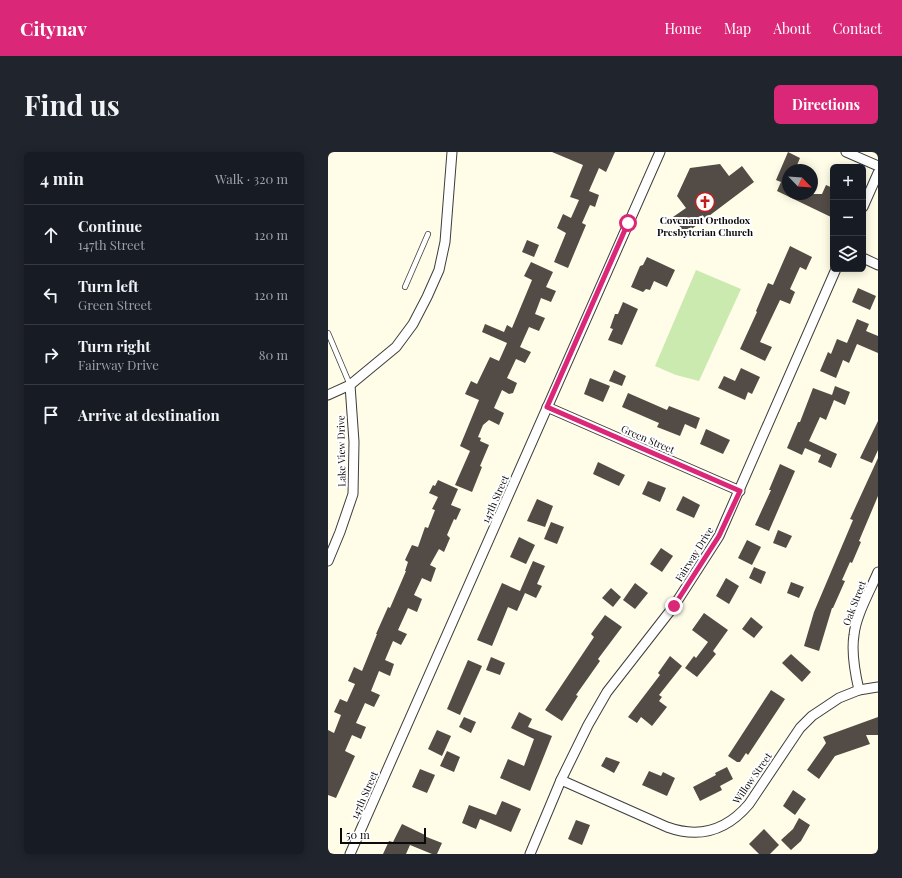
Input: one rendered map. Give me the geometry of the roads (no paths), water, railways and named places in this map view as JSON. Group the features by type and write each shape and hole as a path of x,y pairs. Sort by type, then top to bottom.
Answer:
{"street":[{"path":"328,395 350,385 396,346 413,324 427,297 439,270 445,242 452,152"},
{"name":"147th Street","path":"350,854 660,152"},
{"path":"846,152 878,166"},
{"path":"866,200 878,173"},
{"path":"866,259 878,265"},
{"name":"Fairway Drive","path":"530,854 561,780 588,725 607,692 674,606 719,536 835,272"},
{"name":"Lake View Drive","path":"328,561 353,494 354,442 350,385"},
{"name":"Green Street","path":"547,407 740,491"},
{"name":"Oak Street","path":"859,690 854,657 854,635 858,620 878,572"},
{"name":"Willow Street","path":"561,780 678,831 690,833 705,832 720,827 742,812 749,804 800,728 812,716 840,698 859,690 878,687"}],"lane":[{"path":"405,287 428,234"},
{"path":"328,333 350,385"}],"place":[{"name":"Covenant Orthodox Presbyterian Church","path":"705,202"}]}
